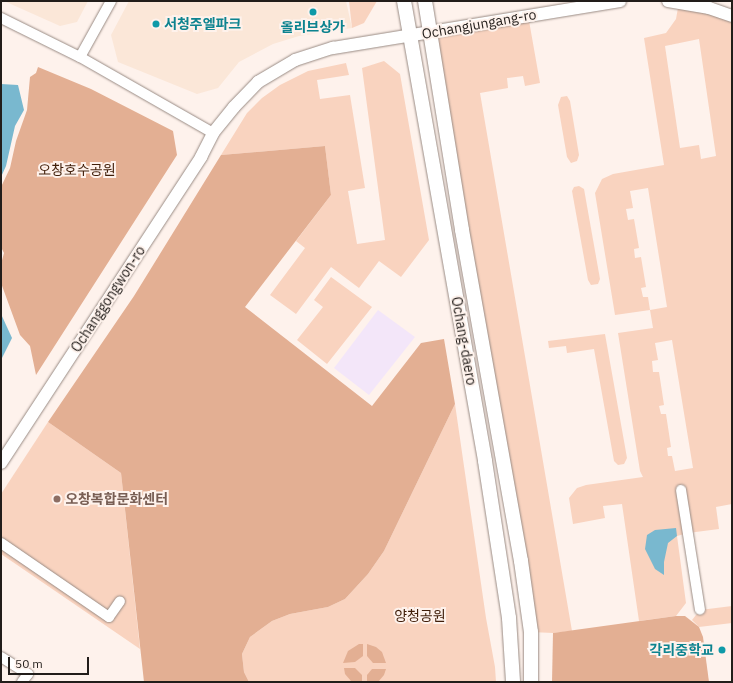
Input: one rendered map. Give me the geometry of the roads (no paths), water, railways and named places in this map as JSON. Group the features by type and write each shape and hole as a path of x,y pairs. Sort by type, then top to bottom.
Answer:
{"main road":[{"name":"Ochang-daero","path":"404,1 486,469 509,618 513,682"},
{"name":"Ochang-daero","path":"425,1 521,561 531,632 531,682"}],"street":[{"path":"80,57 111,1"},
{"name":"Ochangjungang-ro","path":"409,36 620,1"},
{"path":"668,1 709,8 732,16"},
{"path":"1,18 80,57 213,133"},
{"name":"Ochanggongwon-ro","path":"1,463 201,157 213,133 258,82 295,60 333,48 409,36"},
{"path":"681,490 700,610"},
{"path":"1,543 109,618 120,601"},
{"path":"1,657 28,674 22,682"}],"water":[{"path":"1,84 18,85 24,110 15,126 6,166 1,177"},
{"path":"1,314 12,338 1,360"},
{"path":"676,528 677,536 668,543 664,562 664,575 655,569 645,549 647,535 655,530"}],"place":[{"name":"올리브상가","path":"313,12"},
{"name":"서청주엘파크","path":"156,24"},
{"name":"오창복합문화센터","path":"57,499"},
{"name":"각리중학교","path":"722,650"}],"park label":[{"name":"오창호수공원","path":"77,170"},
{"name":"양청공원","path":"420,616"}]}
